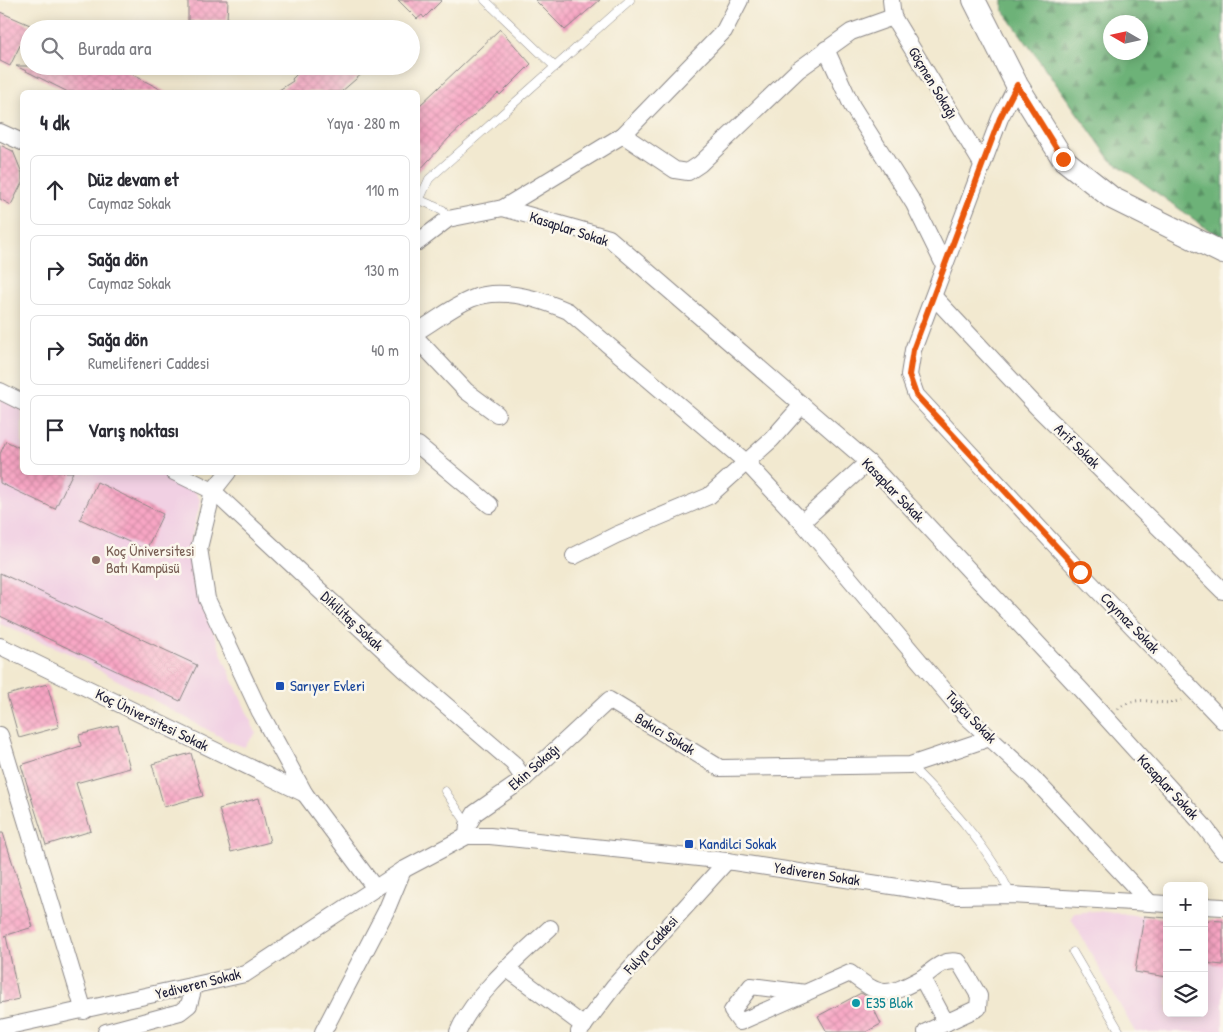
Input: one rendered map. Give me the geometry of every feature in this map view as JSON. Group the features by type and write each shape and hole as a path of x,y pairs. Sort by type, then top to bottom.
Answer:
{"street":[{"path":"420,240 448,218 503,208 623,135 724,31 740,0"},
{"name":"Göçmen Sokağı","path":"891,0 893,18 982,164"},
{"path":"974,0 1017,85 1063,159 1112,198 1223,252"},
{"path":"623,135 675,170 688,172 700,164 798,70 851,32 893,18"},
{"path":"826,49 852,106 914,204 944,265"},
{"name":"Caymaz Sokak","path":"1017,85 1000,118 944,265 934,297 913,350 909,375 916,395 1074,565 1223,721"},
{"path":"0,132 20,141"},
{"name":"Kasaplar Sokak","path":"503,208 609,238 868,462 1203,825 1223,851"},
{"name":"Tuğcu Sokak","path":"420,330 471,299 497,294 539,299 568,311 746,462 802,522 966,716 1030,776 1150,903"},
{"name":"Arif Sokak","path":"934,297 1037,407 1223,591"},
{"path":"420,342 466,391 497,414"},
{"path":"0,391 20,401"},
{"path":"574,556 616,535 709,496 772,439 802,405"},
{"path":"420,446 490,505"},
{"path":"802,522 868,462"},
{"name":"Dikilitaş Sokak","path":"180,475 213,491 405,670 513,763 524,779"},
{"path":"226,475 213,491 199,548 207,599 260,712 305,794 375,888"},
{"name":"Koç Üniversitesi Sokak","path":"0,646 305,794"},
{"name":"Ekin Sokağı","path":"467,831 475,813 524,779 609,700"},
{"name":"Bakıcı Sokak","path":"609,700 720,768 910,765"},
{"path":"0,735 84,1010"},
{"path":"910,765 990,738"},
{"name":"Yediveren Sokak","path":"0,1028 245,974 375,888 467,831 490,836 727,861 957,896 1011,895 1163,904"},
{"name":"Fulya Caddesi","path":"582,1029 614,986 727,861"},
{"path":"323,1032 386,911 403,870"},
{"path":"1208,906 1223,908"},
{"path":"458,1032 463,1020 506,968 550,928"},
{"path":"806,993 850,973 876,992 889,993 922,978 942,963 950,960 959,962 979,996 978,1008 926,1032"},
{"path":"506,968 582,1029"},
{"path":"922,978 946,1023"},
{"path":"106,1032 180,1012 189,1005 194,986"}],"lane":[{"path":"485,0 555,67"},
{"path":"420,199 429,179 630,0"},
{"path":"420,201 443,210 448,218"},
{"path":"910,765 945,801 1002,877 1011,895"},
{"path":"445,791 467,831"},
{"path":"1073,952 1120,1032"}],"path":[{"path":"1107,720 1121,707 1135,701 1149,699 1162,704 1173,703 1196,691"}],"shaded area":[{"name":"Koç Üniversitesi Batı Kampüsü","path":"0,398 20,407 20,475 165,475 193,488 201,501 190,543 192,576 224,660 256,733 244,747 228,741 68,653 0,624"},
{"path":"1095,911 1163,918 1163,1017 1208,1017 1208,920 1223,921 1223,1032 1135,1032 1071,918 1074,913"}],"green space":[{"path":"1003,0 1223,0 1223,240 1111,160 1003,10"}],"building":[{"path":"188,0 228,0 227,20 188,20"},
{"path":"398,0 442,0 424,18 422,15 417,19"},
{"path":"535,0 600,0 565,30"},
{"path":"0,12 20,21 20,46 10,66 0,61"},
{"path":"500,29 531,64 500,95 498,93 449,138 420,170 420,105"},
{"path":"34,75 133,75 162,90 64,90"},
{"path":"296,75 361,75 343,90 279,90 293,81 292,79"},
{"path":"0,145 13,151 20,168 20,187 11,205 0,199"},
{"path":"6,441 20,448 20,475 72,475 55,509 0,483 0,454"},
{"path":"97,482 163,514 146,550 80,519"},
{"path":"0,573 197,665 180,701 0,616"},
{"path":"47,684 59,727 19,738 7,695"},
{"path":"118,725 130,768 76,783 91,831 46,845 21,765 81,746 79,735"},
{"path":"191,753 203,796 164,807 152,764"},
{"path":"259,798 270,842 231,852 219,809"},
{"path":"0,833 3,833 33,927 4,936 6,936 19,999 0,1003"},
{"path":"1144,916 1163,918 1163,976 1135,972"},
{"path":"1208,920 1223,921 1223,965 1208,963"},
{"name":"E35 Blok","path":"861,993 868,997 881,1024 866,1032 827,1032 818,1016"}],"place":[{"name":"Koç Üniversitesi Batı Kampüsü","path":"96,560"},
{"name":"Sarıyer Evleri","path":"280,686"},
{"name":"Kandilci Sokak","path":"689,844"},
{"name":"E35 Blok","path":"856,1003"}],"route":[{"path":"1063,159 1017,85 1000,118 944,265 934,297 913,350 909,375 916,395 1080,572"}]}
